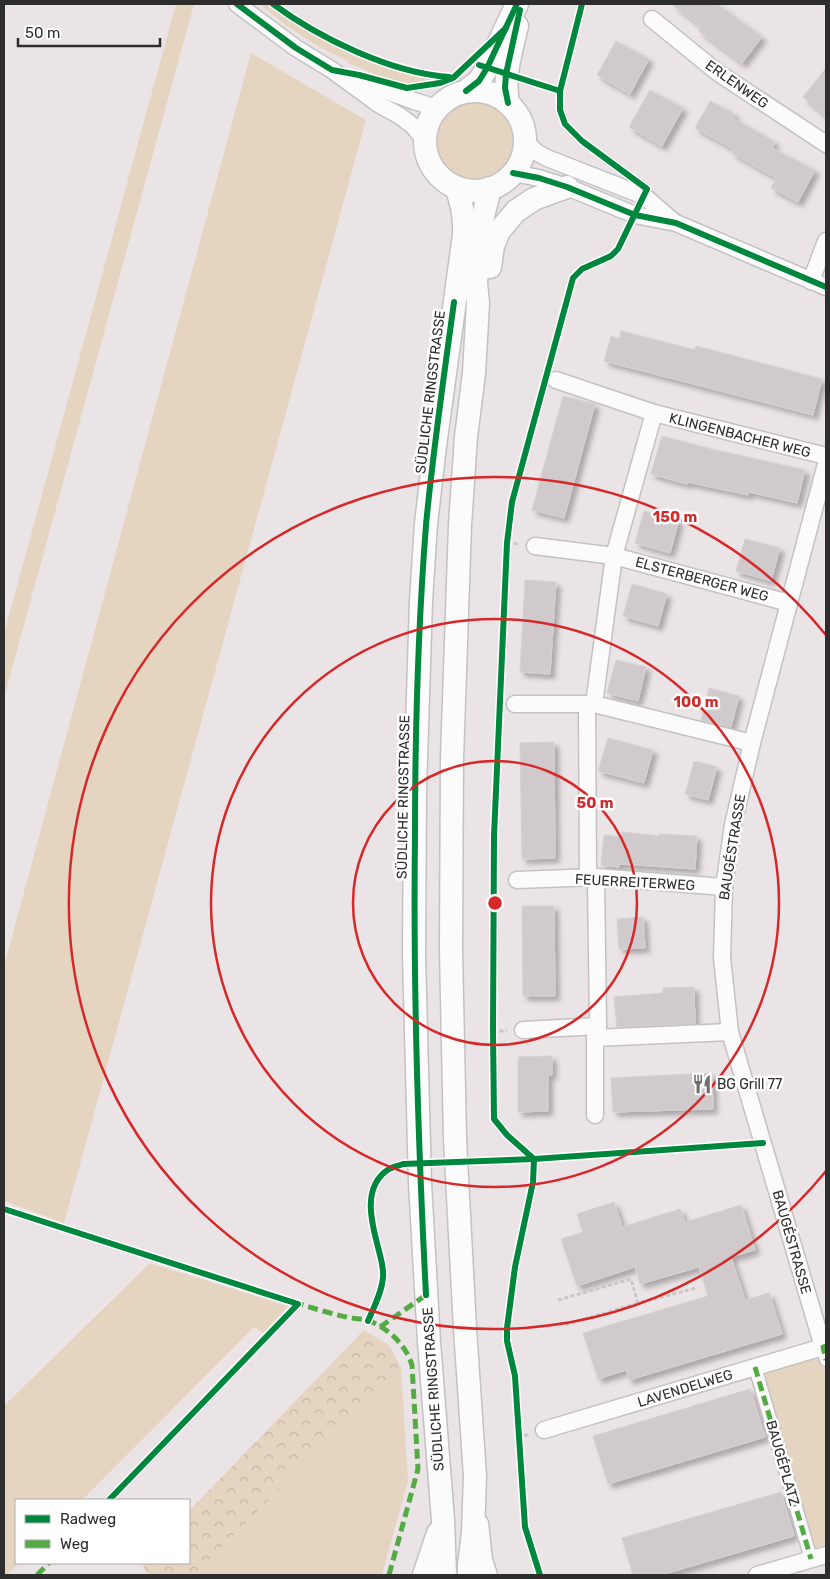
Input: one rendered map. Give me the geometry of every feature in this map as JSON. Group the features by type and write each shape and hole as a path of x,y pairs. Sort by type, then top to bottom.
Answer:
{"main road":[{"path":"460,85 496,95 508,103 518,114 523,127 525,141 522,158 513,173 503,182 490,188 473,190 456,187 443,179 433,168 427,154 426,128 438,108 460,85 479,81 518,4"},
{"path":"508,103 505,88 506,74 522,4"},
{"name":"SÜDLICHE RINGSTRASSE","path":"445,1575 443,1520 429,1342 420,1183 414,956 415,790 426,524 436,436 464,235 465,218 456,187"},
{"path":"478,304 489,276 493,246 498,231 516,212 534,199 567,187"},
{"path":"469,1575 475,1476 464,1319 455,1139 452,999 452,758 460,525 466,437 474,373 478,304 476,283 482,225 490,188"},
{"path":"424,1575 443,1520"}],"street":[{"path":"237,4 296,48 414,126 425,140"},
{"name":"ERLENWEG","path":"652,19 717,72 826,144"},
{"path":"332,70 366,84 438,108"},
{"path":"525,141 536,152 547,158 644,196 676,223"},
{"path":"513,173 540,178 567,187 635,215 676,223 819,284 826,242"},
{"name":"KLINGENBACHER WEG","path":"556,380 654,413 826,456"},
{"name":"KLINGENBACHER WEG","path":"614,556 654,413"},
{"name":"BAUGÉSTRASSE","path":"825,1351 730,1032 722,958 724,887 733,825 752,743 826,464"},
{"name":"ELSTERBERGER WEG","path":"535,546 614,556 789,602"},
{"name":"ELSTERBERGER WEG","path":"595,1114 596,1032 590,704 614,556"},
{"path":"515,704 590,704 752,743"},
{"name":"FEUERREITERWEG","path":"517,880 592,877 724,887"},
{"path":"523,1030 730,1032"},
{"name":"LAVENDELWEG","path":"544,1430 755,1367 825,1351"},
{"name":"BAUGÉPLATZ","path":"755,1367 819,1557"},
{"path":"475,1476 484,1560 489,1575"},
{"path":"757,1575 819,1557"}],"path":[{"path":"273,4 309,27 374,59 460,85"},
{"path":"440,83 460,85"},
{"path":"507,552 508,534"},
{"path":"493,1022 493,1038"},
{"path":"558,1300 631,1279 638,1303"},
{"path":"565,1325 696,1288"},
{"path":"518,1429 519,1448"}],"green space":[{"path":"176,4 194,4 4,698 4,634"},
{"path":"260,4 268,4 310,32 356,55 389,68 440,80 415,83 393,80 348,63 348,61 302,36"},
{"path":"251,53 366,120 64,1223 4,1201 4,966"},
{"path":"474,101 489,104 502,113 511,126 514,141 511,156 502,169 489,178 474,181 459,178 446,169 437,156 434,141 437,126 446,113 459,104"},
{"path":"150,1263 288,1306 263,1333 254,1327 83,1499 15,1499 15,1564 18,1564 7,1575 4,1575 4,1406"},
{"path":"364,1330 389,1345 401,1368 194,1575 151,1575 146,1572 142,1564 190,1564 190,1510"},
{"path":"826,1355 826,1545 804,1551 753,1376"},
{"path":"401,1368 408,1481 382,1575 194,1575"}],"building":[{"path":"672,4 717,4 762,37 742,63 699,31 702,27"},
{"path":"616,41 649,59 630,94 597,75"},
{"path":"826,68 826,116 803,97"},
{"path":"650,90 683,108 662,146 629,127"},
{"path":"710,101 735,114 733,118 775,142 772,148 815,170 798,202 771,188 776,178 732,153 734,149 695,128"},
{"path":"621,331 695,350 696,346 822,379 813,415 604,361 611,336 620,339"},
{"path":"563,396 595,404 564,518 532,510"},
{"path":"662,436 805,470 797,503 749,492 748,495 687,482 687,484 651,474"},
{"path":"644,511 679,520 670,553 635,543"},
{"path":"745,539 780,548 771,581 736,571"},
{"path":"525,580 556,582 550,674 520,672"},
{"path":"632,584 667,594 658,626 623,616"},
{"path":"616,660 646,667 638,701 607,693"},
{"path":"709,688 739,696 731,727 701,720"},
{"path":"608,738 653,750 644,783 598,771"},
{"path":"554,742 555,858 522,859 520,743"},
{"path":"694,761 717,767 708,800 685,794"},
{"path":"622,832 659,836 659,834 697,836 695,869 619,864 619,867 601,865 604,835 622,837"},
{"path":"522,906 554,906 555,996 523,996"},
{"path":"643,917 645,948 619,949 617,919"},
{"path":"694,987 695,1024 617,1027 614,997 663,993 663,988"},
{"path":"552,1056 552,1075 548,1075 548,1111 518,1112 518,1057"},
{"path":"712,1073 713,1109 613,1112 611,1078"},
{"path":"614,1202 622,1227 680,1209 685,1222 741,1205 755,1250 731,1257 745,1300 769,1293 782,1334 629,1380 626,1370 598,1379 583,1333 708,1296 699,1267 640,1284 635,1267 577,1286 561,1239 583,1232 577,1214"},
{"path":"750,1389 765,1437 608,1484 593,1436"},
{"path":"781,1492 794,1536 661,1575 633,1575 622,1538"}],"marked path":[{"path":"380,1327 426,1295"},
{"path":"294,1302 337,1315 368,1320 390,1333 401,1344 412,1365 418,1469 389,1575"},
{"path":"826,1346 823,1347 826,1360"},
{"path":"755,1367 811,1559"},
{"path":"37,1575 48,1564"}],"cycle path":[{"path":"237,4 296,48 332,70 407,88 440,83 453,78 506,28"},
{"path":"273,4 291,17 356,52 403,69 449,77"},
{"path":"466,91 479,81 487,68 517,4"},
{"path":"540,1575 525,1527 515,1376 507,1341 515,1267 533,1182 534,1159 507,1135 494,1119 494,836 507,543 512,502 573,278 582,269 611,256 618,249 647,189 582,141 565,124 560,110 560,91 582,4"},
{"path":"508,103 505,88 506,74 520,10"},
{"path":"479,65 560,91"},
{"path":"513,173 539,178 567,187 635,215 676,223 826,287"},
{"path":"426,1295 415,1008 416,719 426,525 435,441 454,302"},
{"path":"368,1321 379,1294 383,1273 371,1215 372,1194 380,1176 391,1168 403,1164 534,1159 763,1143"},
{"path":"4,1209 298,1304 110,1499"}],"place":[{"name":"BG Grill 77","path":"702,1084"}]}
